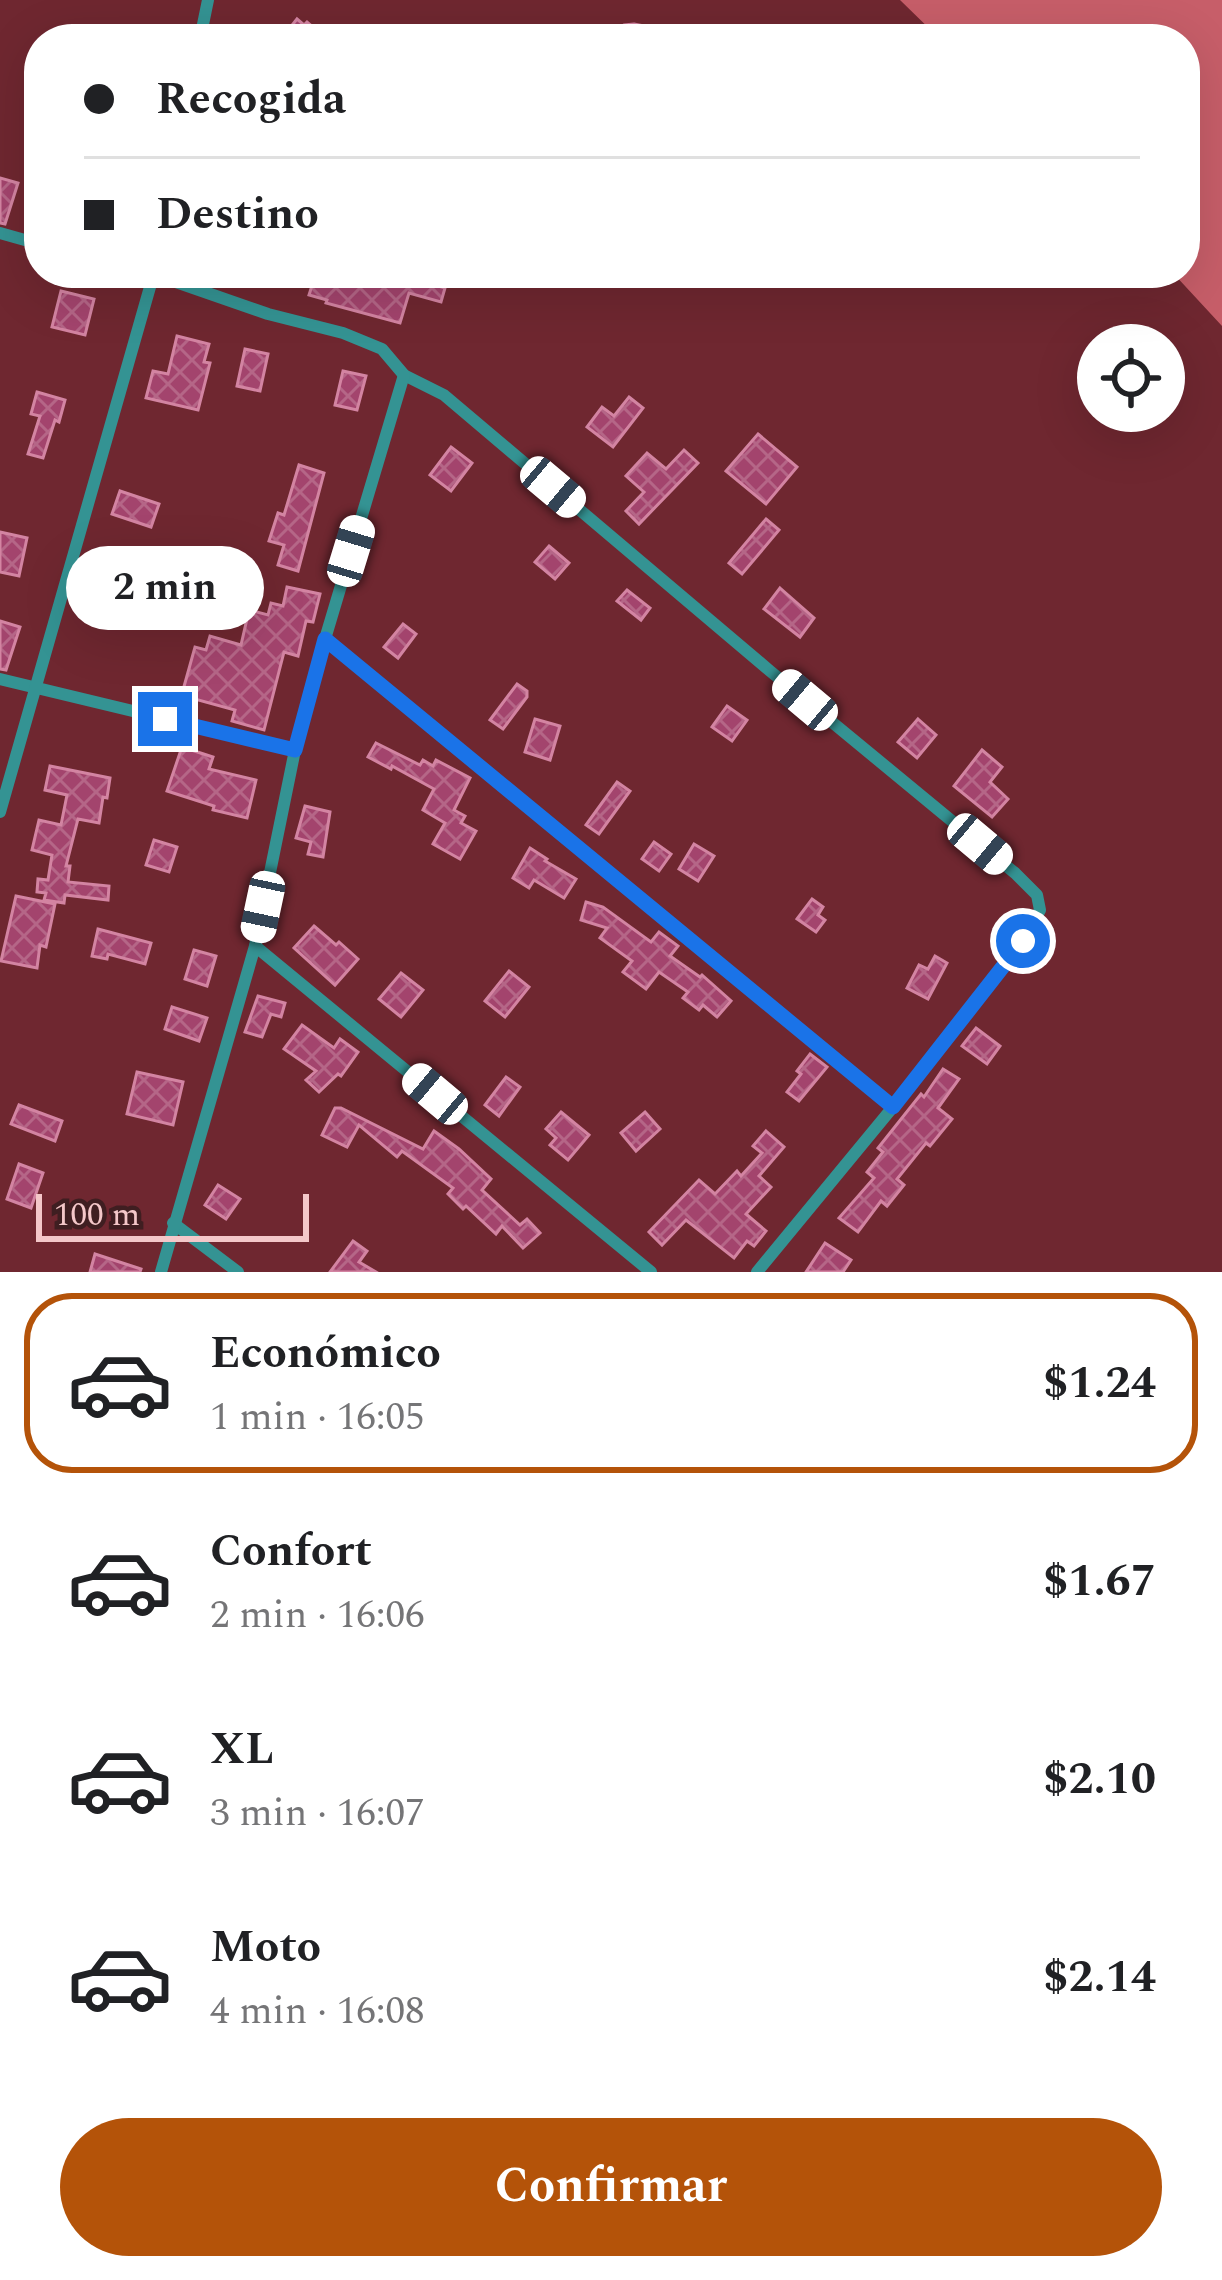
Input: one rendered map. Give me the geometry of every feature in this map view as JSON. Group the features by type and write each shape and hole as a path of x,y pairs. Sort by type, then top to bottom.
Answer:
{"street":[{"path":"0,812 149,288"},
{"path":"195,288 382,349 404,375 444,395 1036,895 1040,910 1023,941 757,1272"},
{"path":"160,1272 255,946 295,750 325,639 404,375"},
{"path":"325,639 893,1107"},
{"path":"0,679 295,750"},
{"path":"255,946 651,1272"},
{"path":"173,1223 238,1272"}],"shaded area":[{"path":"900,0 1222,0 1222,326 1187,288 1200,288 1200,24 925,24"}],"building":[{"path":"0,178 18,183 5,224 0,223"},
{"path":"311,288 445,288 441,302 409,293 400,323 309,295"},
{"path":"61,291 94,299 85,335 52,327"},
{"path":"177,336 209,344 204,362 210,363 198,410 146,398 153,371 168,374"},
{"path":"245,349 268,354 260,391 237,386"},
{"path":"343,371 366,376 357,410 335,405"},
{"path":"37,392 65,400 43,458 28,454 40,416 31,414"},
{"path":"629,397 643,408 613,447 587,427 602,407 614,416"},
{"path":"758,434 797,467 766,504 726,471"},
{"path":"451,447 472,463 451,491 430,475"},
{"path":"684,450 698,463 639,524 626,511 644,492 626,476 647,453 666,469"},
{"path":"299,465 324,473 298,571 278,565 284,545 269,541 278,513 284,515"},
{"path":"120,491 159,504 151,527 112,514"},
{"path":"766,519 779,530 742,574 729,563"},
{"path":"0,532 27,538 19,576 0,572"},
{"path":"549,546 569,563 555,579 535,562"},
{"path":"132,552 175,561 168,599 124,590"},
{"path":"287,587 320,594 313,622 306,621 298,656 284,652 264,730 232,721 235,710 195,699 191,711 178,708 195,647 206,650 210,636 241,645 249,610 268,615 271,603 283,606"},
{"path":"780,588 814,618 800,637 764,609"},
{"path":"627,590 650,608 641,620 617,601"},
{"path":"0,621 20,627 6,670 0,669"},
{"path":"403,624 416,634 398,658 384,647"},
{"path":"517,684 527,691 527,697 503,729 490,720"},
{"path":"727,706 747,720 732,741 712,727"},
{"path":"535,719 560,726 550,760 525,752"},
{"path":"918,719 936,735 917,758 898,742"},
{"path":"376,743 420,765 423,760 433,766 436,760 470,778 454,810 465,816 461,823 476,831 460,859 433,844 445,823 423,810 434,789 368,757"},
{"path":"182,747 213,757 209,769 256,780 247,818 167,791"},
{"path":"982,750 1002,767 990,782 1008,799 992,817 954,786"},
{"path":"50,766 110,778 99,823 78,819 66,866 70,866 68,882 109,886 108,900 65,895 64,903 44,900 46,893 37,892 38,879 48,880 52,855 32,850 39,820 61,825 67,795 45,790"},
{"path":"617,782 630,791 599,834 586,825"},
{"path":"305,806 330,812 323,857 308,854 311,842 296,838"},
{"path":"154,840 177,847 169,872 146,865"},
{"path":"654,842 671,854 659,871 642,859"},
{"path":"694,844 714,856 698,881 679,869"},
{"path":"530,848 576,879 564,898 534,880 529,888 513,878"},
{"path":"16,896 55,904 37,968 1,961"},
{"path":"812,899 823,907 818,915 825,920 816,932 797,919"},
{"path":"586,902 603,907 651,942 659,932 678,946 670,956 702,975 731,1001 717,1017 703,1005 699,1010 683,998 688,992 659,972 646,989 623,972 632,961 600,938 607,928 581,920"},
{"path":"314,926 358,959 335,985 294,948"},
{"path":"98,929 151,943 145,964 108,954 107,959 92,956"},
{"path":"194,950 216,956 207,986 185,979"},
{"path":"935,956 947,963 928,999 907,988 919,965 928,969"},
{"path":"509,971 529,987 505,1017 485,1001"},
{"path":"401,973 423,990 401,1017 379,999"},
{"path":"258,996 285,1003 281,1017 271,1014 262,1037 245,1032"},
{"path":"172,1007 207,1018 199,1041 165,1029"},
{"path":"302,1025 334,1048 340,1039 358,1052 341,1076 319,1092 306,1080 316,1071 284,1049"},
{"path":"976,1028 1000,1046 987,1064 962,1046"},
{"path":"810,1054 827,1067 799,1101 787,1092"},
{"path":"943,1069 959,1079 938,1108 952,1119 897,1179 904,1185 887,1206 881,1201 858,1232 839,1218 874,1178 867,1172 883,1152 878,1148"},
{"path":"137,1072 183,1082 173,1125 127,1114"},
{"path":"506,1077 520,1087 499,1116 485,1105"},
{"path":"19,1105 62,1121 55,1141 11,1124"},
{"path":"335,1108 423,1149 434,1131 491,1179 482,1190 520,1225 527,1219 540,1233 523,1248 502,1226 496,1234 448,1194 453,1188 402,1151 397,1157 359,1125 347,1147 322,1135"},
{"path":"561,1112 589,1135 568,1160 550,1145 556,1138 546,1129"},
{"path":"645,1112 660,1129 636,1151 621,1133"},
{"path":"766,1131 784,1147 759,1176 771,1187 746,1214 766,1231 754,1246 747,1241 734,1258 686,1220 662,1245 649,1232 699,1180 715,1194 737,1171 741,1176 762,1153 753,1146"},
{"path":"19,1164 43,1173 31,1208 7,1199"},
{"path":"218,1185 240,1199 226,1219 205,1205"},
{"path":"353,1241 367,1251 359,1262 376,1272 330,1272"},
{"path":"825,1243 851,1260 843,1272 806,1272"},
{"path":"95,1254 141,1269 140,1272 90,1272"}],"route":[{"path":"165,719 295,750 325,639 893,1107 1023,941"}]}
